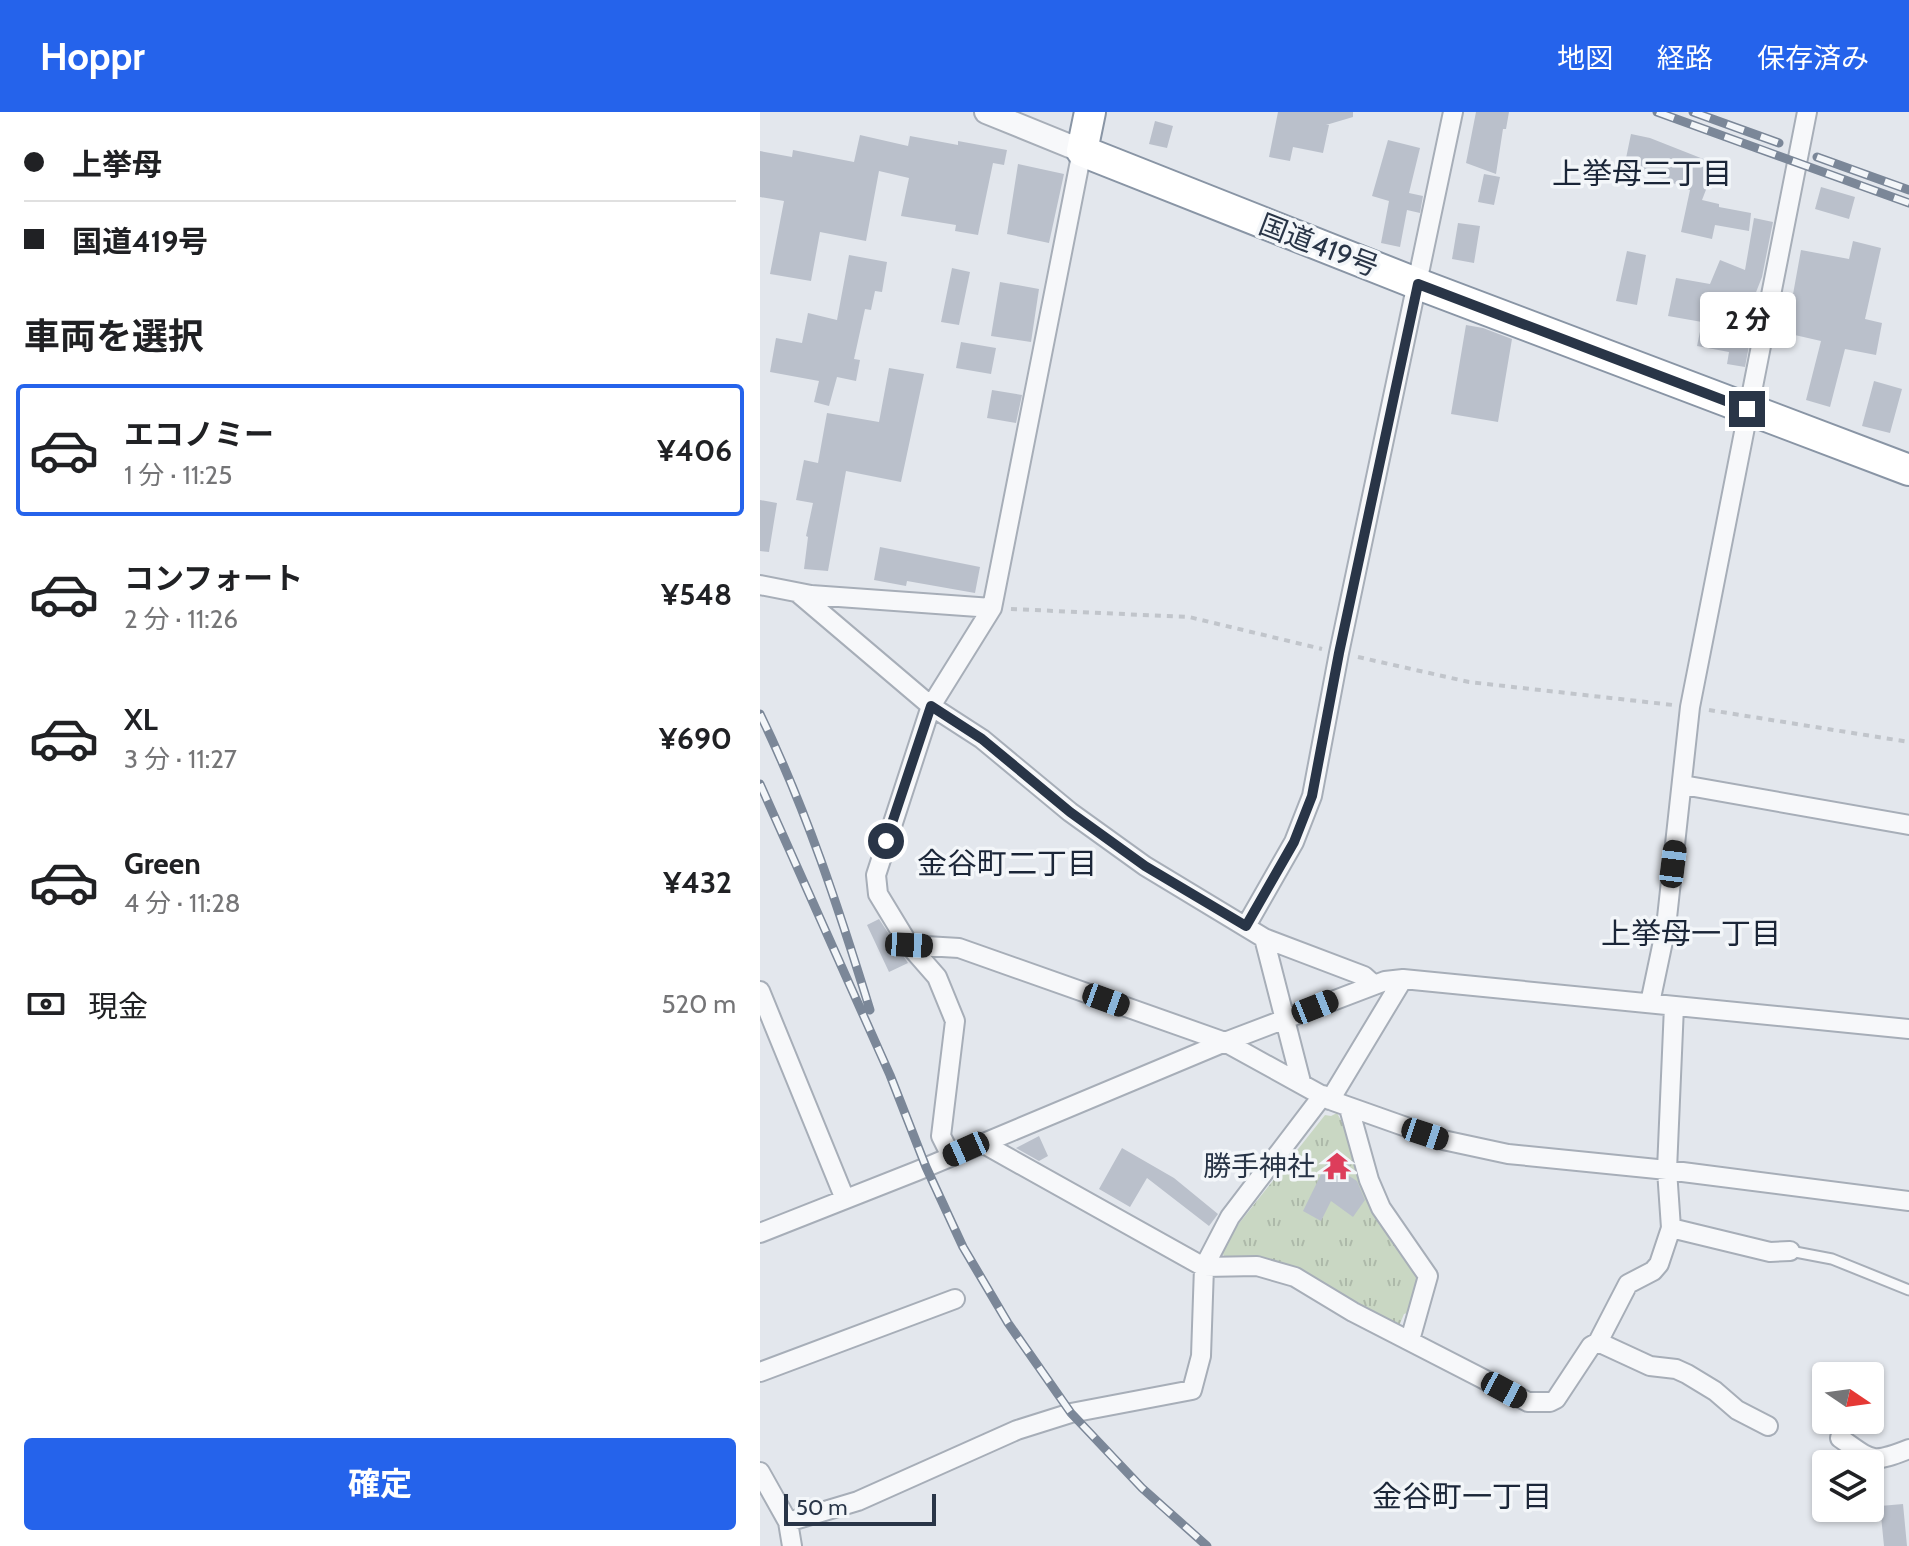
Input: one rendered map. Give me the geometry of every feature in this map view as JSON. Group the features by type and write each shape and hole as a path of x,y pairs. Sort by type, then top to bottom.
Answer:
{"highway":[{"path":"1082,151 1090,112"},
{"name":"国道419号","path":"1082,151 1418,284 1909,470"}],"street":[{"path":"951,1156 941,1136 955,1021 937,977 909,945 878,894 876,875 931,706 992,608 1082,151 986,112"},
{"path":"1246,926 1294,842 1312,796 1339,653 1453,112"},
{"path":"1650,1003 1666,927 1690,707 1807,112"},
{"path":"760,585 798,593 992,608"},
{"path":"798,593 931,706 982,739 1070,812 1145,866 1264,938 1364,976 1373,984"},
{"path":"1683,785 1909,825"},
{"path":"1264,938 1301,1082"},
{"path":"909,945 959,948 1225,1042 1349,1108 1443,1140 1508,1154 1667,1170 1909,1201"},
{"path":"788,1522 858,1501 1017,1430 1071,1413 1192,1390 1201,1356 1204,1267 1230,1217 1327,1098 1403,979"},
{"path":"760,1233 1373,984 1403,979 1909,1029"},
{"path":"760,991 845,1199"},
{"path":"982,1143 1204,1267 1257,1266 1295,1277 1353,1312 1534,1404 1556,1399 1591,1346 1598,1342 1628,1284 1653,1271 1659,1264 1671,1228 1667,1170 1674,1006"},
{"path":"1349,1108 1369,1180 1381,1208 1428,1276 1410,1340"},
{"path":"1671,1228 1770,1252 1790,1251"},
{"path":"760,1372 955,1299"},
{"path":"1598,1342 1650,1366 1676,1369 1687,1374 1715,1391 1737,1410 1768,1426"},
{"path":"1840,1438 1880,1461 1909,1449"},
{"path":"760,1472 788,1522 792,1546"}],"lane":[{"path":"1790,1251 1832,1259 1909,1290"}],"path":[{"path":"992,608 1189,617 1469,682 1690,707 1909,742"}],"green space":[{"path":"1337,1113 1424,1274 1411,1312 1404,1314 1399,1326 1273,1260 1225,1257 1222,1253 1237,1226 1325,1115"}],"building":[{"path":"1278,112 1353,112 1353,117 1326,125 1329,125 1323,153 1293,147 1290,161 1269,157"},
{"path":"1476,112 1509,112 1496,174 1466,163"},
{"path":"1155,121 1173,126 1167,148 1149,144"},
{"path":"1631,134 1650,138 1716,164 1702,200 1719,204 1719,207 1751,213 1749,231 1715,225 1712,239 1681,232 1690,190 1651,174 1624,168"},
{"path":"860,135 908,146 910,136 1007,150 1004,165 993,163 978,235 955,231 956,225 901,216 909,178 879,171 866,241 820,232 811,281 770,274 784,201 760,197 760,151 792,157 793,150 854,162"},
{"path":"1388,140 1420,148 1409,193 1423,196 1420,213 1407,210 1400,247 1381,243 1389,201 1372,196"},
{"path":"1018,164 1064,174 1049,243 1007,234"},
{"path":"1484,174 1500,177 1494,205 1478,202"},
{"path":"1821,187 1855,197 1849,219 1815,209"},
{"path":"1754,218 1773,222 1762,277 1740,333 1751,335 1745,367 1727,364 1729,352 1697,346 1702,322 1668,316 1676,278 1710,284 1720,260 1745,270"},
{"path":"1458,223 1480,226 1474,263 1452,259"},
{"path":"1853,241 1881,248 1865,319 1882,323 1876,355 1845,349 1830,407 1806,400 1821,341 1786,333 1801,250 1849,259"},
{"path":"1627,251 1646,255 1637,305 1616,301"},
{"path":"849,255 887,262 882,292 875,291 871,310 865,309 854,359 860,360 856,381 837,377 829,406 814,402 819,381 770,372 776,338 802,343 808,313 837,320"},
{"path":"952,268 970,272 959,325 941,322"},
{"path":"1000,282 1039,289 1031,342 991,336"},
{"path":"1466,325 1512,339 1498,422 1451,414"},
{"path":"961,342 996,348 991,374 956,368"},
{"path":"889,368 924,374 901,482 846,471 828,571 804,569 806,536 813,503 796,500 804,460 818,463 827,413 879,422"},
{"path":"1874,381 1902,389 1890,433 1862,426"},
{"path":"992,390 1022,395 1016,423 987,418"},
{"path":"760,500 777,503 769,552 760,551"},
{"path":"880,547 980,567 975,593 907,581 906,586 874,580"},
{"path":"879,919 908,963 889,972 867,925"},
{"path":"1039,1136 1048,1156 1039,1161 1016,1148"},
{"path":"1122,1148 1174,1178 1218,1214 1209,1226 1147,1178 1130,1207 1099,1189"},
{"path":"1332,1152 1351,1161 1346,1174 1357,1181 1365,1200 1353,1217 1331,1201 1321,1221 1303,1211"},
{"path":"1903,1504 1907,1546 1884,1546 1882,1522 1884,1506"}],"railway":[{"path":"1657,112 1909,203"},
{"path":"1693,112 1779,143"},
{"path":"1817,157 1909,190"},
{"path":"760,714 821,860 870,1010"},
{"path":"760,784 963,1247 1008,1323 1071,1413 1142,1488 1207,1546"}],"place":[{"name":"勝手神社","path":"1337,1166"}],"district":[{"name":"上挙母三丁目","path":"1642,174"},
{"name":"金谷町二丁目","path":"1007,864"},
{"name":"上挙母一丁目","path":"1691,934"},
{"name":"金谷町一丁目","path":"1462,1497"}],"route":[{"path":"886,841 931,706 982,739 1070,812 1145,866 1246,926 1294,842 1312,796 1339,653 1418,284 1747,409"}]}
